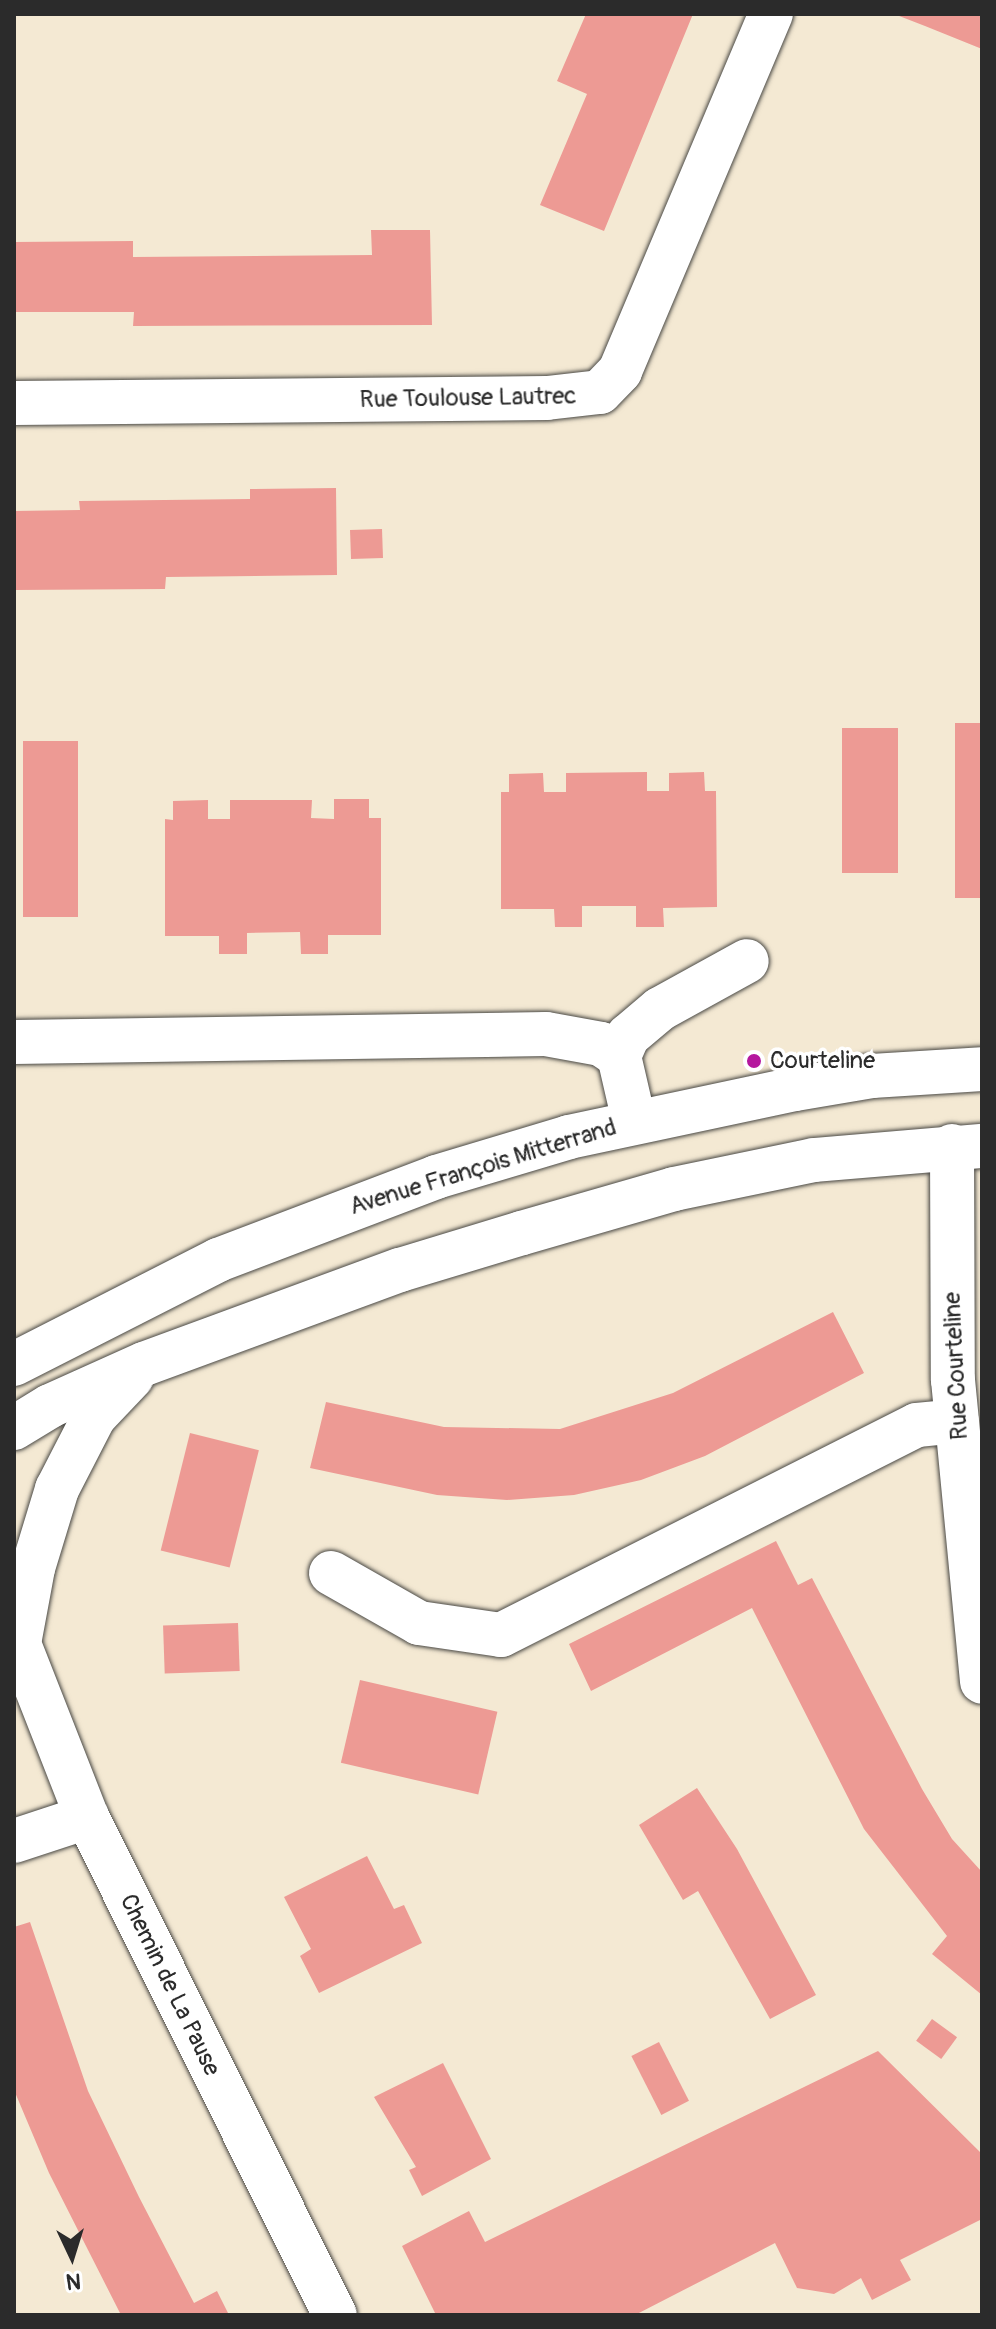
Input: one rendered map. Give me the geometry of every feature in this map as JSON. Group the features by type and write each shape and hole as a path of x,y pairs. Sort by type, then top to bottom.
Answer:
{"street":[{"name":"Rue Toulouse Lautrec","path":"14,403 547,398 600,392 620,371 771,14"},
{"path":"634,1121 619,1056 628,1036 660,1009 747,961"},
{"path":"14,1042 546,1034 601,1044 619,1056"},
{"name":"Avenue François Mitterrand","path":"14,1364 218,1260 293,1228 436,1177 634,1121 872,1076 982,1069"},
{"path":"14,1428 50,1406 144,1364 400,1270 674,1189 814,1160 967,1146"},
{"name":"Rue Courteline","path":"967,1146 957,1421 982,1682"},
{"name":"Chemin de La Pause","path":"144,1364 94,1417 75,1448 33,1568 15,1642 87,1817 335,2315"},
{"path":"331,1573 419,1623 501,1635 917,1425 957,1421"},
{"path":"14,1841 87,1817"}],"building":[{"path":"586,14 693,14 604,231 540,205 587,94 557,81"},
{"path":"894,14 982,14 982,49 925,26"},
{"path":"371,230 430,230 432,325 133,326 134,312 14,312 14,242 133,241 133,257 372,255"},
{"path":"336,488 337,575 166,577 165,589 14,590 14,511 80,510 79,501 250,499 250,489"},
{"path":"382,529 383,558 351,559 350,530"},
{"path":"955,723 982,723 982,898 955,898"},
{"path":"842,728 898,728 898,873 842,873"},
{"path":"23,741 78,741 78,917 23,917"},
{"path":"647,772 647,791 669,791 669,773 704,772 705,791 716,791 717,907 663,908 664,927 636,927 636,906 582,906 582,927 555,927 554,909 501,909 501,792 509,792 509,774 543,773 544,792 566,792 566,773"},
{"path":"334,799 369,799 369,818 381,818 381,935 328,935 328,954 301,954 300,932 247,933 247,954 219,954 219,936 165,936 165,819 173,820 173,801 208,800 208,819 230,819 230,800 312,800 311,818 334,819"},
{"path":"833,1312 864,1373 705,1456 641,1480 574,1495 507,1500 437,1495 310,1468 326,1402 444,1427 560,1429 673,1393"},
{"path":"190,1433 259,1450 230,1568 161,1550"},
{"path":"776,1541 798,1585 812,1578 922,1789 952,1839 982,1872 982,1995 932,1954 947,1936 864,1829 752,1608 591,1691 569,1644"},
{"path":"238,1623 240,1671 165,1674 163,1626"},
{"path":"360,1680 497,1712 478,1795 341,1763"},
{"path":"697,1788 737,1849 816,1995 770,2019 698,1891 683,1900 639,1825"},
{"path":"367,1856 394,1909 404,1905 422,1943 319,1993 300,1956 311,1949 284,1897"},
{"path":"30,1922 88,2091 139,2197 194,2303 217,2291 229,2315 121,2315 49,2173 14,2090 14,1927"},
{"path":"932,2019 957,2037 941,2059 916,2041"},
{"path":"659,2042 689,2101 661,2115 631,2056"},
{"path":"878,2051 982,2154 982,2219 900,2260 911,2280 872,2300 861,2278 834,2294 797,2288 775,2243 635,2315 436,2315 402,2246 469,2211 485,2242"},
{"path":"443,2063 491,2159 422,2196 409,2170 416,2167 374,2097"}],"place":[{"name":"Courteline","path":"754,1061"}]}
